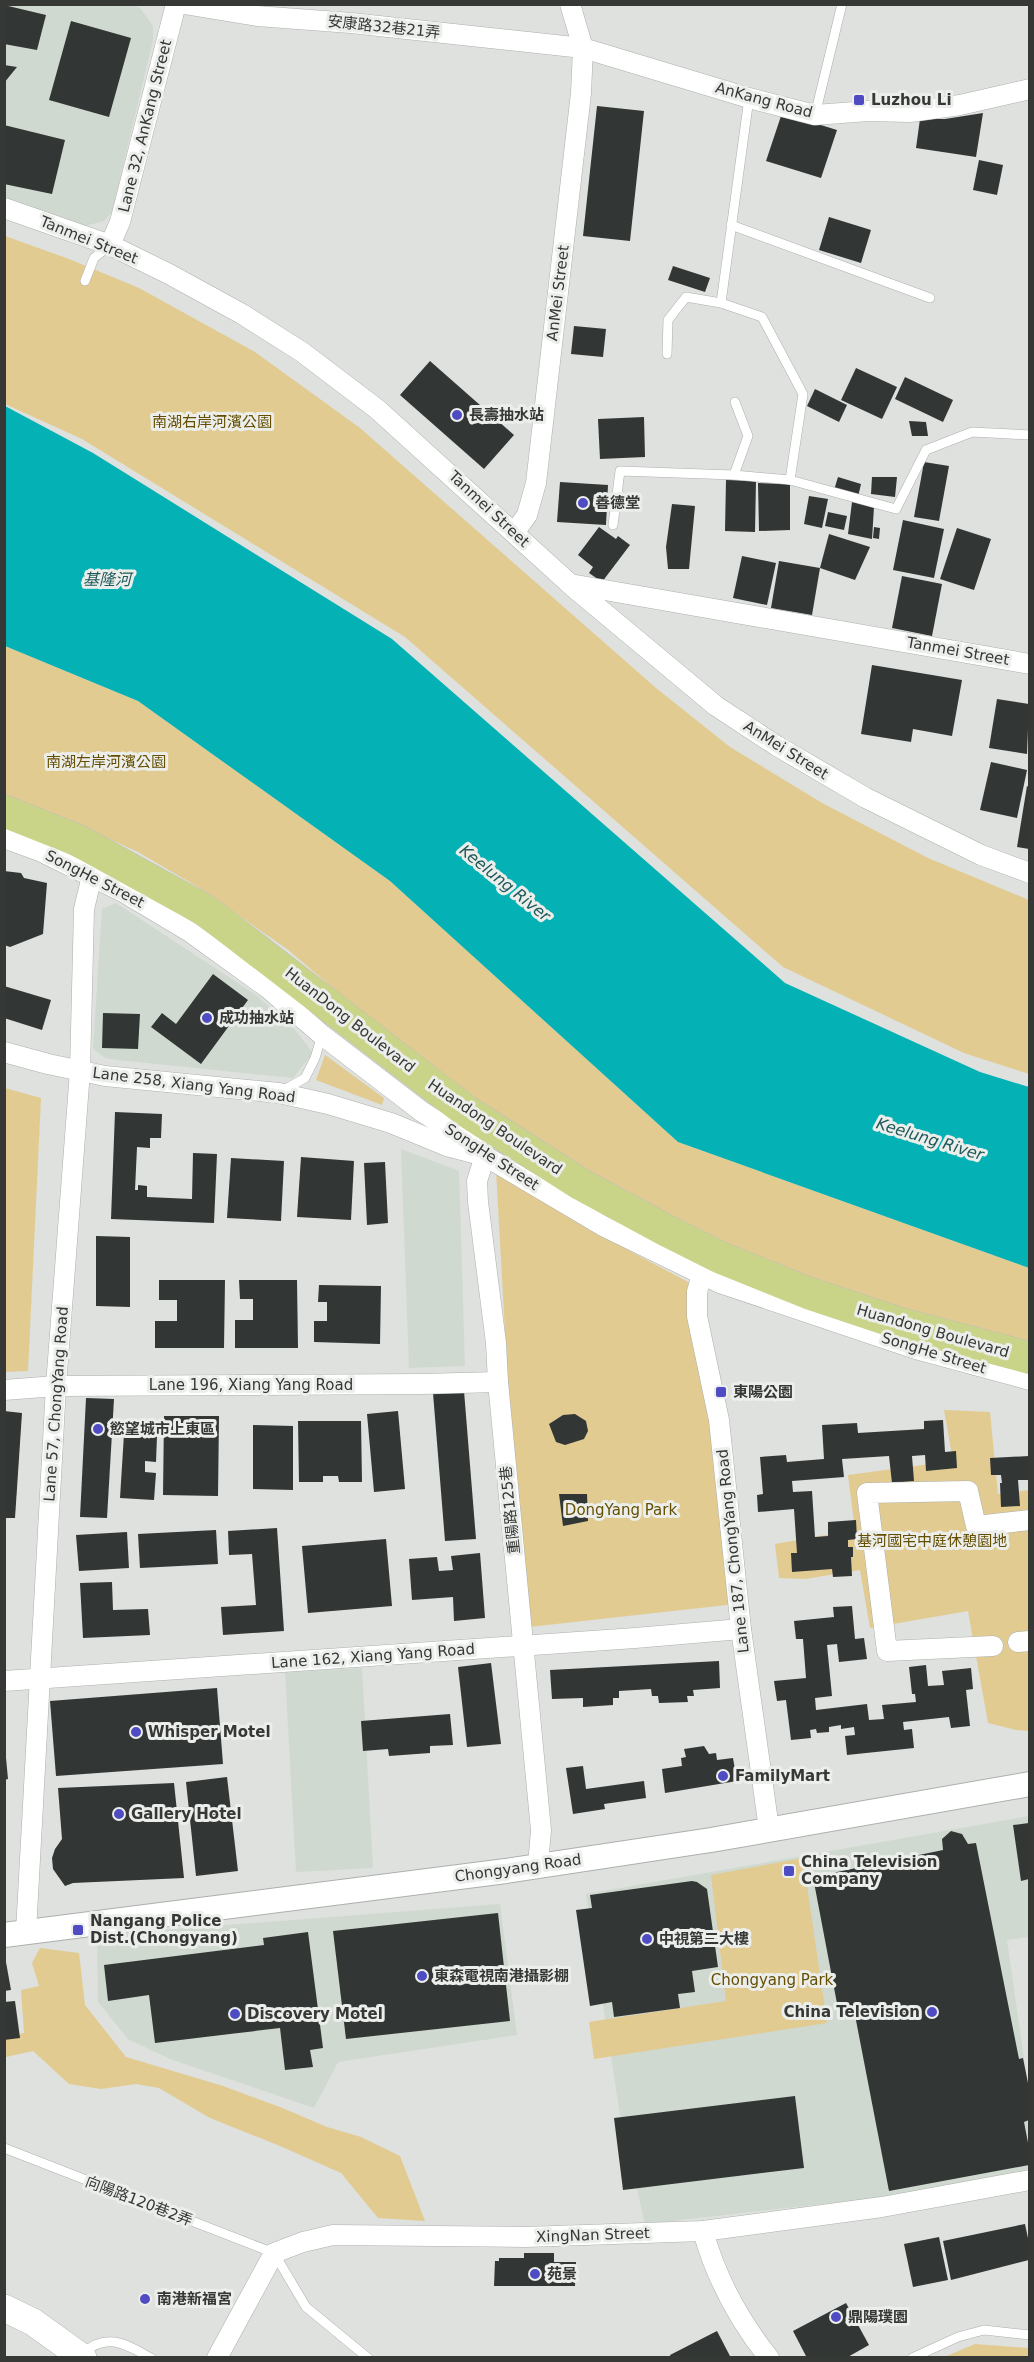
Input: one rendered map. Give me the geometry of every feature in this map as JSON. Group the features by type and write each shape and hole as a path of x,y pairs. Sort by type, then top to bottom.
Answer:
{"highway":[{"name":"Huandong Boulevard","path":"4,812 79,841 206,911 273,961 376,1044 475,1117 580,1184 656,1225 721,1258 808,1293 898,1323 1029,1358"}],"main road":[{"path":"4,2308 33,2322 81,2357"}],"street":[{"name":"Lane 32, AnKang Street","path":"110,245 120,222 176,4"},
{"name":"安康路32巷21弄","path":"184,4 257,16 351,23 584,48"},
{"path":"570,4 584,48"},
{"name":"AnKang Road","path":"584,48 749,98 815,115 868,111 910,112 960,105 1029,89"},
{"name":"AnMei Street","path":"514,533 527,515 536,483 581,93 584,48"},
{"name":"Tanmei Street","path":"4,208 110,245 242,314 302,352 377,408 570,584 1029,664"},
{"name":"AnMei Street","path":"570,584 716,706 777,746 866,798 981,855 1029,873"},
{"name":"SongHe Street","path":"4,838 40,851 149,906 228,957 322,1035 421,1111 466,1140 484,1156 603,1226 720,1283 916,1349 1029,1380"},
{"name":"Lane 57, ChongYang Road","path":"15,1933 41,1678 56,1386 80,1071 84,909 92,876"},
{"name":"Lane 258, Xiang Yang Road","path":"4,1052 105,1076 279,1093 328,1104 391,1123 447,1146 484,1156"},
{"name":"重陽路125巷","path":"484,1156 477,1181 478,1202 496,1343 541,1830 538,1865"},
{"name":"Lane 187, ChongYang Road","path":"702,1274 697,1292 697,1316 719,1420 741,1629 769,1829"},
{"name":"Lane 196, Xiang Yang Road","path":"4,1390 56,1386 498,1382"},
{"path":"1010,1644 888,1651 867,1493 968,1491 976,1526 1029,1520"},
{"name":"Lane 162, Xiang Yang Road","path":"4,1681 741,1629"},
{"name":"Chongyang Road","path":"15,1933 71,1928 538,1865 769,1829 1029,1784"},
{"name":"XingNan Street","path":"274,2253 303,2242 333,2235 525,2237 703,2231 882,2207 1029,2180"},
{"path":"703,2231 719,2280 749,2333 769,2358"},
{"path":"218,2358 274,2253"}],"lane":[{"path":"815,115 842,4"},
{"path":"721,303 749,98"},
{"path":"731,225 930,298"},
{"path":"85,281 94,258 110,245"},
{"path":"667,354 668,320 686,297 721,303 762,317 803,394 790,480"},
{"path":"734,475 748,436 735,402"},
{"path":"613,525 620,471 734,475 790,480 896,509 926,450 972,432 1029,435"},
{"path":"279,1093 305,1078 322,1035"},
{"name":"向陽路120巷2弄","path":"4,2148 274,2253"},
{"path":"274,2253 306,2307 368,2358"},
{"path":"912,2358 958,2337 984,2330 1029,2335"},
{"path":"81,2357 89,2348 115,2341 152,2358"}],"shaded area":[{"path":"4,5 132,5 140,8 153,26 153,40 112,212 104,221 85,226 5,201"},
{"name":"成功抽水站","path":"116,903 256,995 295,1030 313,1053 293,1078 118,1060 105,1058 93,1049 102,909"},
{"path":"401,1149 459,1171 465,1366 409,1368"},
{"path":"362,1668 373,1868 296,1872 285,1672"},
{"path":"1029,1816 1029,1937 1007,1940 1029,2094 1029,2176 885,2197 645,2224 620,2115 586,1894"},
{"path":"500,1904 517,2035 338,2062 314,2108 170,2059 128,2039 98,2002 97,1935"}],"green space":[{"name":"南湖右岸河濱公園","path":"5,236 139,288 255,352 360,428 656,688 730,747 824,804 928,858 1029,900 1029,1074 964,1053 783,967 405,637 82,439 5,404"},
{"name":"南湖左岸河濱公園","path":"5,646 138,701 390,881 678,1142 1029,1268 1029,1353 817,1291 560,1161 434,1074 287,949 196,886 138,852 50,812 5,797"},
{"path":"325,1055 384,1098 382,1105 316,1080"},
{"path":"5,1088 41,1098 28,1371 5,1372"},
{"name":"DongYang Park","path":"496,1170 628,1250 690,1283 736,1604 529,1627 507,1368"},
{"name":"基河國宅中庭休憩園地","path":"944,1410 990,1412 998,1494 1029,1490 1029,1731 988,1723 968,1611 870,1628 860,1570 805,1579 779,1578 775,1544 855,1530 848,1475 953,1461"},
{"name":"Chongyang Park","path":"803,1858 827,2023 594,2059 589,2022 726,2001 711,1875"},
{"path":"40,1948 79,1953 85,2005 126,2057 223,2086 327,2127 361,2137 400,2156 425,2221 378,2218 341,2173 210,2118 159,2088 136,2084 101,2089 69,2084 33,2051 6,2057 4,2037 24,2033 21,1990 39,1986 32,1963"},
{"path":"975,2344 1029,2348 1029,2357 944,2357"}],"water":[{"name":"基隆河","path":"5,406 93,453 392,639 785,983 980,1072 1029,1087 1029,1268 678,1142 390,881 138,701 5,646"}],"building":[{"path":"4,5 46,15 37,50 4,44"},
{"path":"71,21 131,38 109,117 49,100"},
{"path":"4,65 17,67 4,83"},
{"path":"597,106 644,111 630,241 583,236"},
{"path":"782,113 837,130 821,178 766,161"},
{"path":"983,113 976,157 916,148 920,119 945,119"},
{"path":"4,125 65,140 52,194 4,184"},
{"path":"979,160 1003,165 997,195 973,190"},
{"path":"829,217 871,230 861,263 819,250"},
{"path":"673,266 710,278 705,292 668,280"},
{"path":"574,326 606,329 603,357 571,354"},
{"name":"長壽抽水站","path":"430,361 514,435 484,469 400,395"},
{"path":"856,368 897,387 882,419 841,400"},
{"path":"905,377 953,400 943,422 895,399"},
{"path":"815,389 847,405 839,422 807,406"},
{"path":"644,417 645,457 600,459 598,419"},
{"path":"909,421 926,422 928,436 912,436"},
{"path":"924,462 949,466 939,521 914,517"},
{"path":"838,477 861,484 858,497 834,490"},
{"path":"872,477 897,477 895,497 871,494"},
{"path":"726,480 756,481 755,532 725,531"},
{"name":"善德堂","path":"560,482 608,485 606,525 557,522"},
{"path":"758,483 790,484 790,530 759,531"},
{"path":"809,496 828,499 822,528 804,524"},
{"path":"852,502 874,507 872,539 848,534"},
{"path":"672,504 695,506 689,569 668,569 666,547"},
{"path":"828,512 847,516 844,530 825,526"},
{"path":"903,520 944,529 934,578 893,570"},
{"path":"599,527 616,539 618,536 630,545 602,582 589,573 593,567 578,555"},
{"path":"874,527 880,528 879,539 873,538"},
{"path":"957,528 991,539 974,590 940,579"},
{"path":"829,534 870,547 855,580 820,568"},
{"path":"742,556 776,563 767,605 733,598"},
{"path":"779,561 820,568 812,615 771,608"},
{"path":"902,576 942,584 932,636 892,628"},
{"path":"872,665 962,680 952,736 913,729 911,742 861,734"},
{"path":"997,699 1029,704 1027,754 989,748"},
{"path":"991,762 1027,770 1017,818 980,810"},
{"path":"1027,786 1029,787 1029,849 1017,847"},
{"path":"4,871 21,873 24,878 47,883 43,934 10,947 4,945"},
{"name":"成功抽水站","path":"213,974 248,1000 201,1064 151,1027 162,1013 176,1024"},
{"path":"4,986 51,1000 42,1030 4,1018"},
{"path":"103,1013 140,1014 138,1049 102,1048"},
{"path":"115,1112 162,1114 161,1138 150,1138 150,1148 137,1147 135,1190 138,1190 138,1185 147,1186 147,1197 192,1199 193,1153 217,1154 214,1223 111,1219"},
{"path":"301,1157 354,1161 351,1220 297,1217"},
{"path":"231,1158 284,1161 281,1221 227,1218"},
{"path":"385,1162 388,1223 367,1225 364,1163"},
{"path":"96,1236 130,1237 130,1307 96,1306"},
{"path":"159,1280 225,1280 224,1348 155,1348 155,1321 177,1321 177,1300 159,1300"},
{"path":"239,1280 297,1280 298,1348 235,1348 235,1320 253,1320 253,1299 240,1299"},
{"path":"319,1285 381,1286 380,1344 314,1342 314,1321 327,1321 327,1302 318,1302"},
{"path":"464,1391 476,1539 445,1541 433,1393"},
{"name":"慾望城市上東區","path":"86,1398 114,1399 107,1518 80,1517"},
{"path":"4,1411 22,1413 15,1518 4,1518"},
{"path":"398,1411 405,1489 374,1492 367,1414"},
{"path":"575,1414 586,1421 588,1431 584,1439 565,1445 556,1442 549,1424 563,1415"},
{"path":"164,1416 219,1416 218,1496 163,1495"},
{"path":"943,1420 945,1452 956,1451 957,1468 926,1471 925,1455 912,1456 914,1481 892,1483 889,1456 842,1459 844,1477 792,1481 793,1492 812,1491 815,1537 828,1536 828,1522 856,1520 857,1539 848,1540 848,1547 853,1547 852,1576 833,1577 832,1569 792,1572 791,1553 797,1553 794,1509 758,1512 757,1495 763,1494 760,1457 786,1455 787,1462 824,1459 822,1425 857,1423 858,1433 924,1429 924,1421"},
{"path":"298,1421 361,1421 362,1482 339,1482 338,1476 323,1476 323,1482 299,1482"},
{"path":"253,1425 293,1426 293,1490 253,1489"},
{"path":"124,1434 157,1436 156,1462 145,1461 145,1472 156,1473 154,1500 120,1498"},
{"path":"1029,1456 1029,1480 1018,1480 1020,1506 1001,1507 1001,1475 991,1475 990,1458"},
{"path":"559,1494 587,1494 588,1521 563,1526"},
{"path":"277,1528 284,1631 223,1635 221,1607 256,1605 252,1554 229,1555 228,1531"},
{"path":"216,1530 218,1564 140,1568 138,1534"},
{"path":"127,1532 129,1568 79,1571 76,1535"},
{"path":"386,1539 392,1606 308,1613 302,1546"},
{"path":"480,1553 485,1618 454,1621 453,1597 412,1600 409,1559 437,1557 439,1571 453,1570 451,1556"},
{"path":"112,1582 113,1610 148,1609 150,1635 83,1638 80,1583"},
{"path":"852,1606 855,1639 864,1638 867,1659 839,1662 837,1644 827,1645 832,1696 815,1698 816,1710 867,1704 869,1720 884,1719 882,1705 916,1702 915,1694 912,1694 909,1667 926,1665 928,1686 944,1685 942,1671 971,1668 973,1689 966,1690 970,1726 951,1728 949,1717 903,1722 904,1730 912,1729 914,1748 847,1755 845,1736 855,1735 854,1727 841,1729 841,1725 829,1727 829,1732 817,1733 816,1729 810,1730 811,1738 791,1740 786,1700 777,1701 774,1681 806,1678 803,1639 796,1639 794,1621 834,1617 833,1607"},
{"path":"719,1661 720,1688 693,1690 694,1696 687,1696 688,1702 659,1703 658,1696 652,1696 651,1689 619,1691 619,1698 613,1698 613,1705 583,1707 583,1698 552,1699 550,1670"},
{"path":"491,1663 501,1744 467,1747 458,1667"},
{"name":"Whisper Motel","path":"217,1688 223,1764 56,1776 50,1701"},
{"path":"450,1714 453,1745 430,1746 430,1753 389,1756 388,1749 363,1751 361,1721"},
{"path":"704,1746 709,1754 716,1753 717,1760 733,1758 737,1781 665,1793 662,1769 682,1766 681,1758 686,1757 684,1749"},
{"path":"4,1758 6,1758 8,1779 4,1780"},
{"path":"583,1766 586,1789 644,1781 646,1798 604,1804 605,1809 573,1814 566,1768"},
{"path":"227,1777 238,1871 196,1876 186,1782"},
{"name":"Gallery Hotel","path":"174,1783 184,1878 73,1883 65,1886 53,1869 52,1858 62,1839 58,1788"},
{"path":"1029,1823 1029,1879 1021,1881 1013,1825"},
{"name":"China Television","path":"951,1831 962,1834 968,1844 976,1843 1019,2059 1023,2058 1029,2088 1029,2120 1024,2122 1029,2148 1029,2165 889,2191 854,2010 839,2014 813,1877 943,1850 942,1839"},
{"name":"中視第二大樓","path":"692,1881 707,1889 718,1967 692,1971 695,1992 678,1994 680,2008 614,2017 612,2002 590,2006 576,1910 592,1908 590,1895"},
{"name":"東森電視南港攝影棚","path":"498,1913 510,2021 346,2039 333,1931"},
{"name":"Discovery Motel","path":"308,1932 323,2048 310,2050 313,2067 285,2070 280,2028 155,2043 149,1995 108,2001 104,1965 264,1945 263,1938"},
{"path":"4,1951 11,1990 4,1991"},
{"path":"15,2001 20,2038 4,2040 4,2002"},
{"path":"795,2096 804,2168 623,2190 614,2118"},
{"path":"1025,2224 1029,2243 1029,2260 951,2280 943,2241"},
{"path":"939,2237 948,2280 913,2287 904,2244"},
{"name":"苑景","path":"524,2253 554,2253 554,2262 576,2262 575,2286 494,2286 495,2261 499,2261 499,2258 524,2258"},
{"name":"鼎陽璞園","path":"846,2303 869,2345 846,2358 807,2358 793,2331"},
{"path":"717,2331 731,2358 671,2358 670,2355"}],"place":[{"name":"Luzhou Li","path":"859,100"},
{"name":"長壽抽水站","path":"457,415"},
{"name":"善德堂","path":"583,503"},
{"name":"成功抽水站","path":"207,1018"},
{"name":"東陽公園","path":"721,1392"},
{"name":"慾望城市上東區","path":"98,1429"},
{"name":"Whisper Motel","path":"136,1732"},
{"name":"FamilyMart","path":"723,1776"},
{"name":"Gallery Hotel","path":"119,1814"},
{"name":"China Television Company","path":"789,1871"},
{"name":"Nangang Police Dist.(Chongyang)","path":"78,1930"},
{"name":"中視第二大樓","path":"647,1939"},
{"name":"東森電視南港攝影棚","path":"422,1976"},
{"name":"China Television","path":"932,2012"},
{"name":"Discovery Motel","path":"235,2014"},
{"name":"苑景","path":"535,2274"},
{"name":"南港新福宮","path":"145,2299"},
{"name":"鼎陽璞園","path":"836,2317"}],"water label":[{"name":"Keelung River","path":"505,883"},
{"name":"Keelung River","path":"930,1139"}]}
